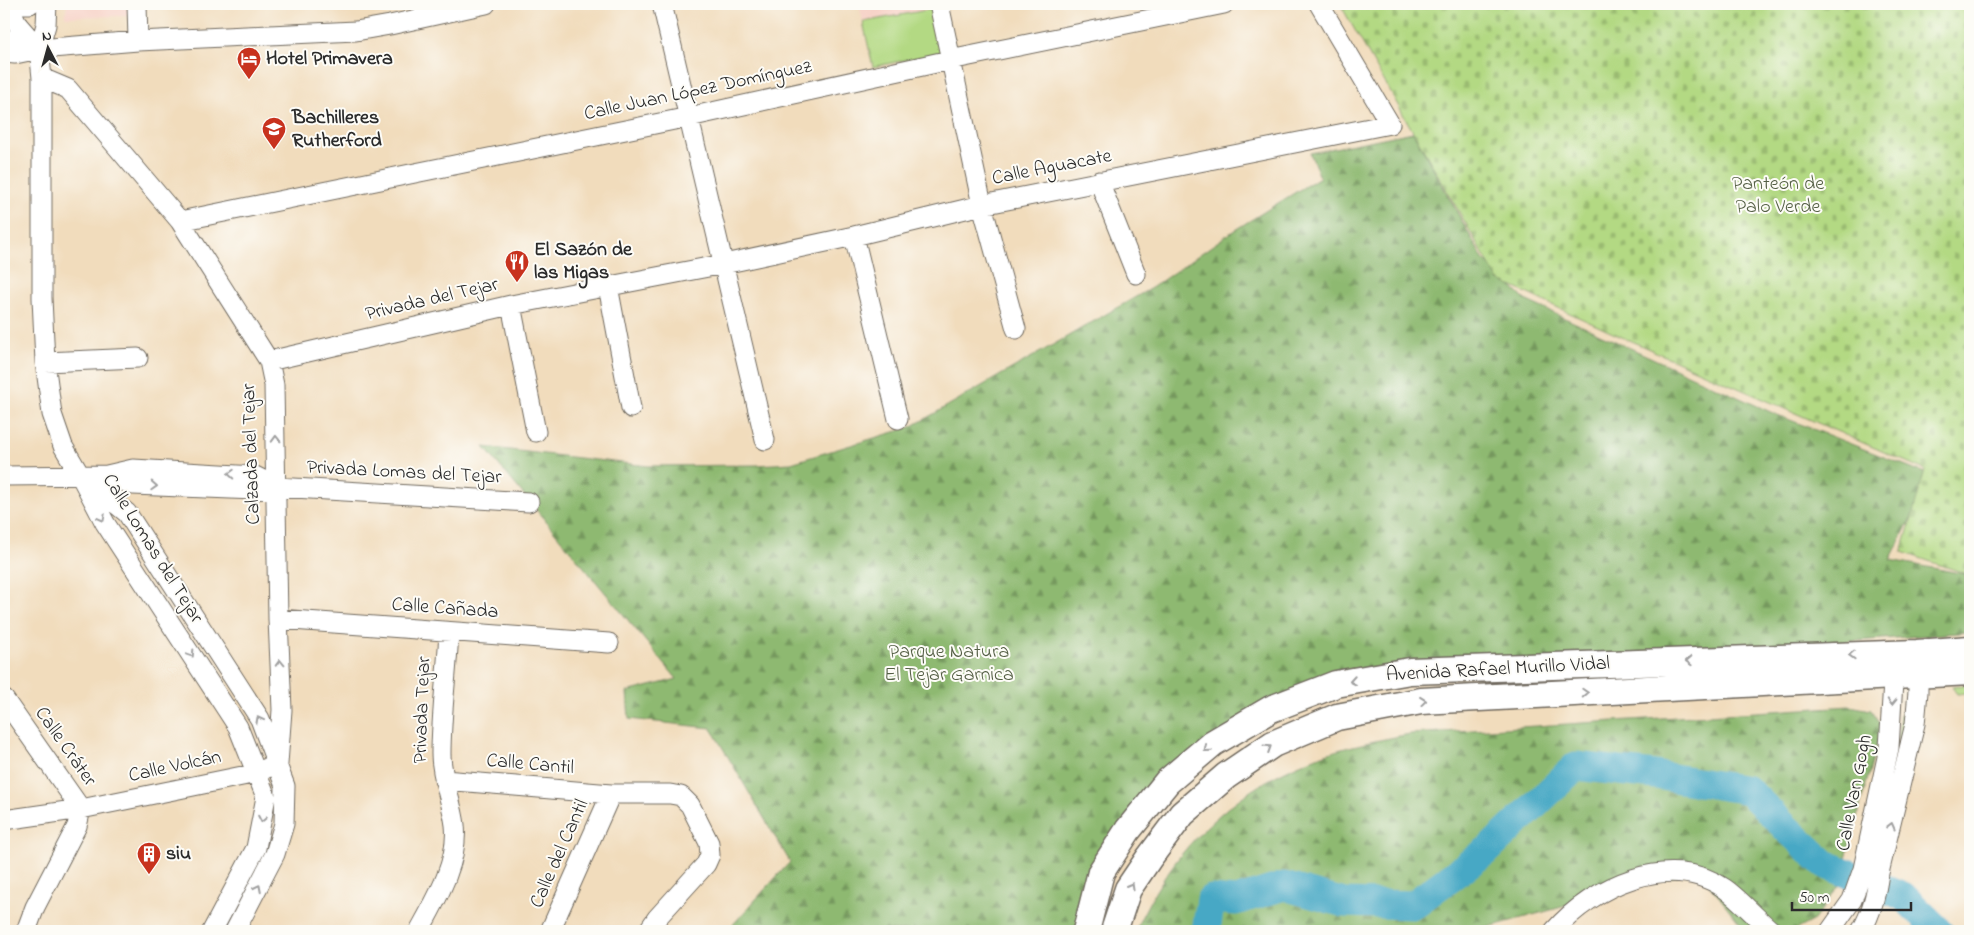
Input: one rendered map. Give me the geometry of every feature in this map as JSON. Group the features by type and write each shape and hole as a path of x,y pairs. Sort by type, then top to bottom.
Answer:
{"main road":[{"name":"Avenida Rafael Murillo Vidal","path":"1114,931 1128,889 1182,814 1226,776 1273,744 1337,717 1421,701 1906,665 1970,649"},
{"name":"Avenida Rafael Murillo Vidal","path":"1086,931 1101,872 1128,830 1167,782 1213,743 1271,709 1336,684 1410,671 1906,665 1970,672"}],"street":[{"path":"8,4 18,25 39,49"},
{"path":"16,4 30,4"},
{"path":"4,476 80,475 63,446 52,414 45,362 42,298 42,78 39,49 46,25 47,4"},
{"path":"137,4 138,41"},
{"path":"4,53 15,54 39,49 138,41 356,31 486,4"},
{"path":"662,4 765,440"},
{"path":"938,4 982,205 1016,330"},
{"name":"Calle Juan López Domínguez","path":"180,221 689,117 950,60 1224,4"},
{"name":"Calle Aguacate","path":"724,264 854,236 982,205 1390,124 1319,4"},
{"path":"4,40 13,40 39,49"},
{"name":"Calzada del Tejar","path":"42,78 68,89 180,221 269,361 274,386 278,619 282,710 278,764"},
{"path":"1099,181 1136,274"},
{"path":"854,236 898,419"},
{"name":"Privada del Tejar","path":"269,361 511,305 724,264"},
{"path":"608,286 630,408"},
{"path":"511,305 536,432"},
{"path":"45,362 138,358"},
{"name":"Privada Lomas del Tejar","path":"80,475 107,475 133,485 255,490 277,488 529,502"},
{"name":"Calle Lomas del Tejar","path":"80,475 128,513 260,719 278,764"},
{"name":"Calle Lomas del Tejar","path":"80,475 105,523 238,727 266,798 256,848 212,931"},
{"name":"Calle Cañada","path":"278,619 609,643"},
{"name":"Privada Tejar","path":"419,931 440,892 452,857 455,826 444,780 441,755 449,632"},
{"name":"Calle Van Gogh","path":"1861,931 1867,921 1875,897 1871,871 1889,748 1906,665"},
{"name":"Calle Van Gogh","path":"1830,931 1871,871 1908,752 1917,711 1906,665"},
{"name":"Calle Cráter","path":"4,699 81,809 77,826 35,907 26,931"},
{"path":"1889,748 1908,752"},
{"path":"235,931 275,854 284,824 285,786 278,764"},
{"name":"Calle Volcán","path":"4,820 81,809 257,772 278,764"},
{"name":"Calle Cantil","path":"444,780 612,794 670,794 681,796 690,805 709,843 710,855 706,864 648,931"},
{"name":"Calle del Cantil","path":"550,931 612,794"},
{"path":"1554,931 1585,902 1623,882 1662,872 1694,874 1724,888 1772,931"}],"shaded area":[{"path":"67,4 130,4 129,16 65,17"},
{"path":"859,4 943,4 943,7 863,22"}],"green space":[{"name":"Panteón de Palo Verde","path":"1340,4 1970,4 1970,575 1902,552 1925,470 1615,334 1498,280"},
{"path":"943,7 952,50 873,67 863,22"},
{"name":"Parque Natura El Tejar Garnica","path":"1413,132 1483,259 1525,300 1775,414 1932,476 1890,560 1970,575 1970,632 1490,670 1373,676 1179,764 1073,931 727,931 790,862 711,728 629,719 627,692 677,679 484,447 648,466 757,465 791,463 911,427 1153,287 1230,233 1320,177 1310,153"},
{"path":"1970,685 1970,693 1957,694 1952,687"},
{"path":"1850,706 1871,710 1882,726 1838,887 1814,920 1793,931 1746,931 1698,870 1474,931 1135,931 1165,876 1204,829 1251,791 1307,761 1332,752 1410,734"},
{"path":"1900,714 1911,716 1905,742 1898,740"}],"waterway":[{"path":"1206,931 1211,899 1236,901 1284,886 1344,903 1413,905 1489,849 1576,766 1655,775 1748,790 1825,864 1903,896 1939,931"}],"place":[{"name":"Hotel Primavera","path":"249,80"},
{"name":"Bachilleres Rutherford","path":"274,150"},
{"name":"El Sazón de las Migas","path":"517,283"},
{"name":"siu","path":"149,875"}]}
